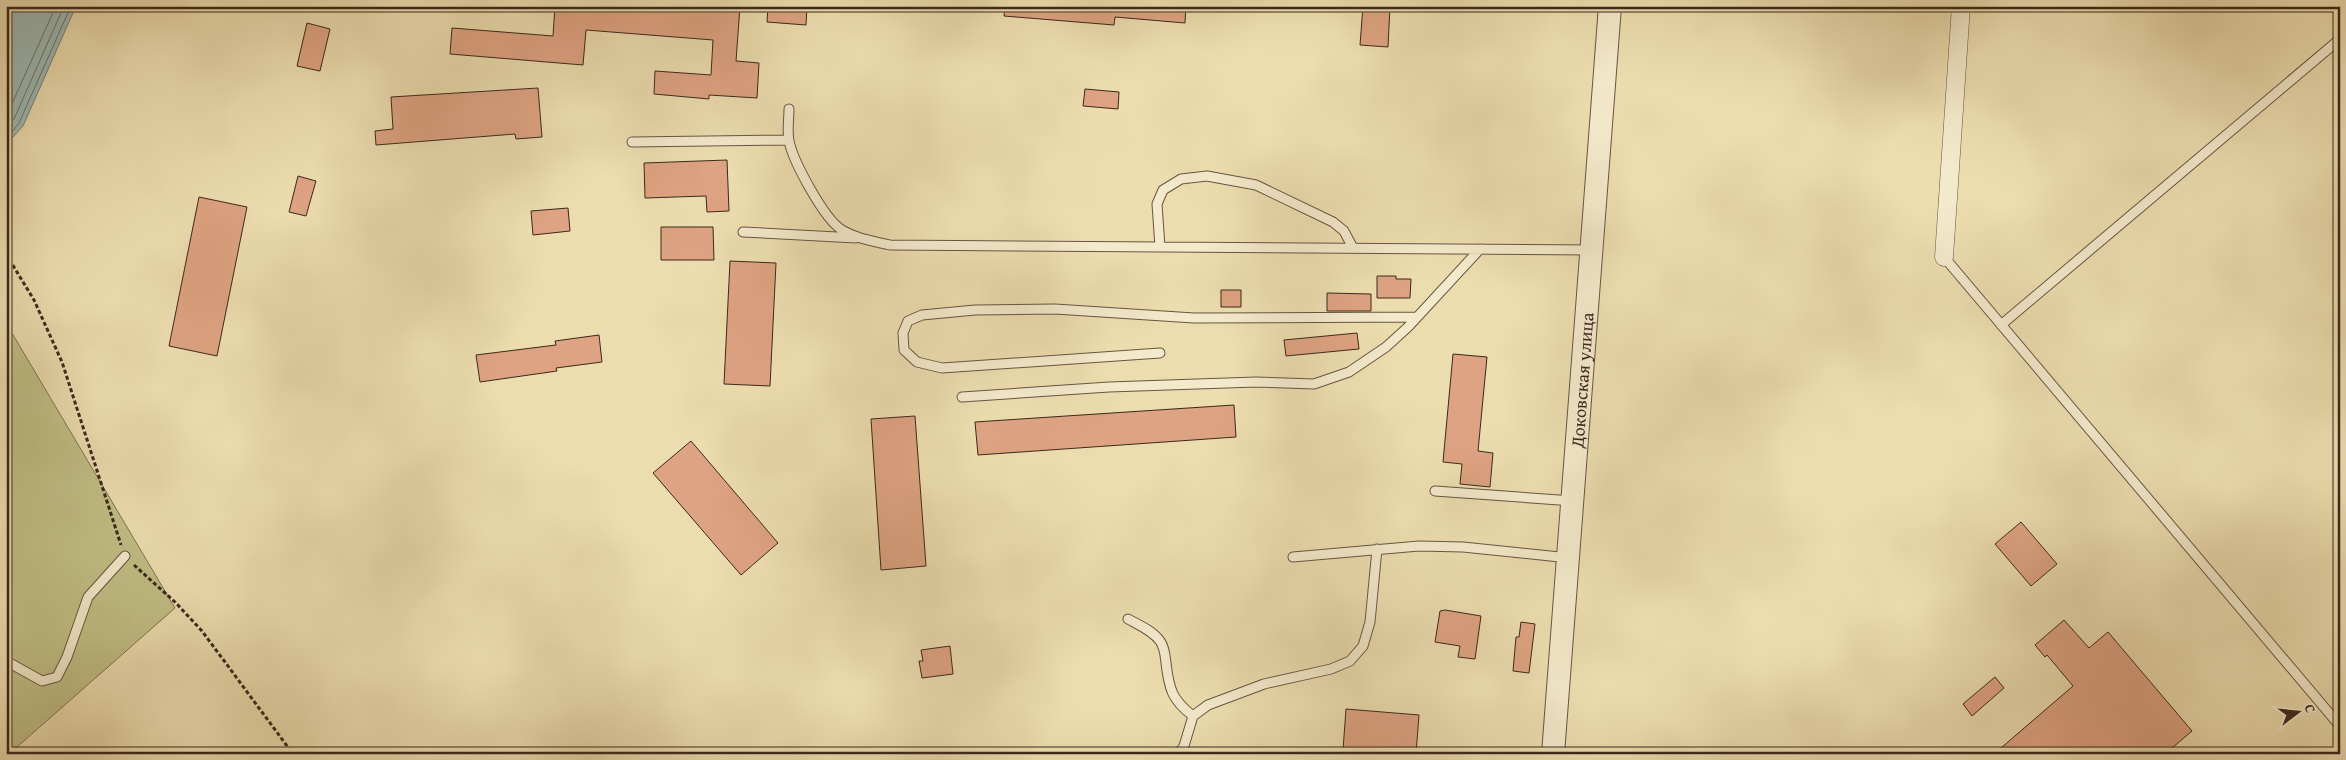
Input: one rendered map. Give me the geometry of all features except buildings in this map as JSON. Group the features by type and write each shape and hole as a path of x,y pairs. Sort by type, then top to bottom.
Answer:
{"street":[{"name":"Доковская улица","path":"1553,754 1610,6"},
{"path":"1944,257 1961,6"}],"lane":[{"path":"2001,325 2340,39"},
{"path":"789,110 789,140 805,178 823,211 840,229 861,239"},
{"path":"632,142 789,140"},
{"path":"1160,247 1157,204 1163,190 1181,179 1206,176 1256,184 1333,222 1344,231 1353,248"},
{"path":"743,232 861,239 890,245 1591,250"},
{"path":"962,397 1158,385 1256,382 1314,384 1349,372 1386,347 1417,318 1480,249"},
{"path":"1944,257 2340,726"},
{"path":"1160,353 942,368 917,362 904,350 903,333 908,321 922,315 975,310 1055,309 1194,318 1417,318"},
{"path":"1435,491 1573,501"},
{"path":"1293,557 1377,548 1419,546 1463,547 1569,558"},
{"path":"1179,754 1184,746 1193,716 1208,705 1264,684 1331,669 1350,661 1363,646 1370,622 1377,548"},
{"path":"6,662 42,681 57,678 67,657 88,597 125,556"},
{"path":"1128,619 1147,629 1160,640 1165,651 1171,692 1181,707 1193,716"}],"path":[{"path":"6,254 34,300 62,362 125,556 175,602 202,631 293,754"}],"shaded area":[{"path":"6,323 175,608 9,754 6,754"}],"water":[{"path":"6,6 76,6 23,126 13,137 6,137"}]}
